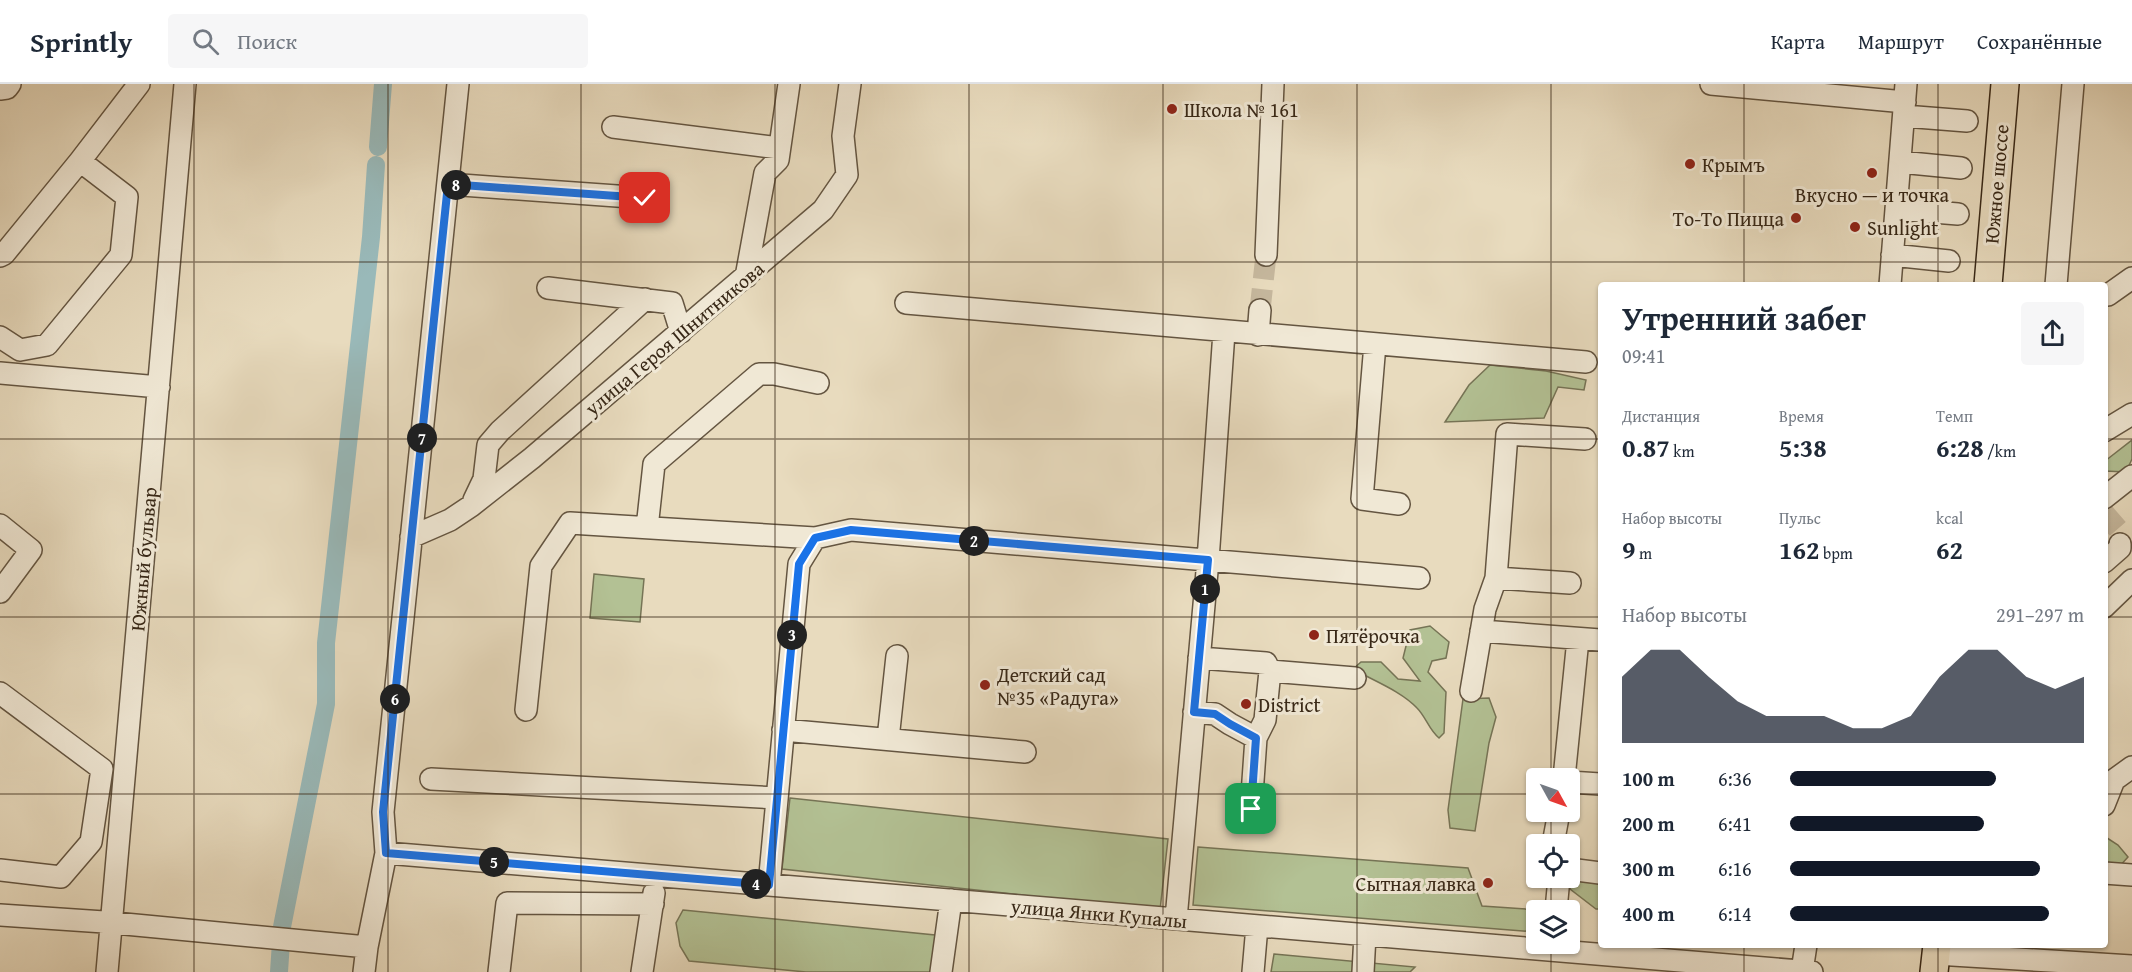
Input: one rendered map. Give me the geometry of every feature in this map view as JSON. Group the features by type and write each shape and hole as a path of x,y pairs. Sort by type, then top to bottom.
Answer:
{"main road":[{"name":"Южное шоссе","path":"1988,282 2005,84"}],"street":[{"path":"0,89 7,88 10,84"},
{"path":"0,256 80,161 139,84"},
{"name":"Южный бульвар","path":"107,972 185,84"},
{"path":"364,972 386,853 383,812 458,84"},
{"path":"746,277 765,173 778,160 789,84"},
{"name":"улица Героя Шнитникова","path":"411,537 450,520 532,458 823,210 847,175 843,136 850,84"},
{"path":"1266,255 1274,84"},
{"path":"1711,84 1905,101 1967,121"},
{"path":"2056,282 2073,84"},
{"path":"1890,282 1905,101"},
{"path":"613,127 779,148"},
{"path":"0,338 20,350 48,345 121,255 127,196 80,161"},
{"path":"1900,162 1961,168"},
{"path":"448,184 645,198"},
{"path":"1896,209 1958,214"},
{"path":"1892,255 1949,261"},
{"path":"2108,295 2132,278"},
{"path":"548,288 672,303 681,332"},
{"path":"471,506 484,479 488,445 645,298"},
{"path":"906,303 1586,362"},
{"path":"1258,335 1260,309"},
{"path":"1176,919 1208,560 1224,332"},
{"path":"1375,345 1362,499 1399,504"},
{"path":"0,373 159,387"},
{"path":"647,528 654,464 759,374 774,374 818,383"},
{"path":"2108,429 2132,414"},
{"path":"1471,691 1485,609 1496,578 1507,434 1585,439"},
{"path":"2108,491 2132,476"},
{"path":"526,710 541,566 570,523 815,538 851,530 1419,578"},
{"path":"0,525 31,550 0,592"},
{"path":"769,885 799,564 815,538"},
{"path":"2108,558 2120,548 2120,544"},
{"path":"1496,578 1570,583"},
{"path":"2108,603 2132,580"},
{"path":"1481,631 1598,640"},
{"path":"1565,768 1578,639"},
{"path":"888,739 897,656"},
{"path":"1199,658 1266,663 1270,670 1265,720 1256,738 1251,809"},
{"path":"1270,670 1355,678"},
{"path":"0,693 102,769 91,842 61,877 0,870"},
{"path":"1194,712 1215,714 1256,738"},
{"path":"783,730 1025,752"},
{"path":"2108,795 2114,780 2132,767"},
{"path":"431,779 777,798"},
{"path":"1580,783 1598,784"},
{"name":"улица Янки Купалы","path":"386,853 1365,935 1526,945"},
{"path":"1580,870 1598,873"},
{"path":"2108,873 2132,875"},
{"path":"642,972 657,876"},
{"path":"941,972 951,900"},
{"path":"499,972 507,903 653,904"},
{"path":"0,915 367,947"},
{"path":"1253,972 1257,926"},
{"path":"1363,972 1365,935"},
{"path":"1802,971 1806,948"},
{"name":"улица Янки Купалы","path":"1580,951 1692,967 1812,972"},
{"path":"1936,957 2132,966"}],"green space":[{"path":"1490,365 1546,371 1586,380 1584,390 1558,387 1544,418 1445,422 1469,385"},
{"path":"2132,440 2132,459 2126,472 2108,471 2108,459"},
{"path":"594,574 644,579 640,622 590,618"},
{"path":"1430,626 1449,642 1446,658 1432,661 1428,672 1446,692 1444,733 1439,738 1411,702 1353,669 1361,662 1381,662 1398,679 1420,681 1403,658 1410,630"},
{"path":"1489,698 1496,717 1489,743 1475,831 1450,828 1448,810 1463,699"},
{"path":"790,798 1168,839 1160,910 782,869"},
{"path":"2108,839 2118,845 2128,857 2118,868 2108,865"},
{"path":"1198,847 1468,868 1482,906 1526,909 1526,931 1193,905"},
{"path":"1580,876 1598,879 1598,909 1570,889 1580,888"},
{"path":"683,910 955,937 952,972 806,972 689,961 680,946 676,923"},
{"path":"1274,954 1415,967 1410,972 1271,972"}],"waterway":[{"path":"378,147 383,84"},
{"path":"279,972 282,927 326,704 326,643 371,237 376,165"}],"tunnel":[{"path":"1260,310 1266,255"},
{"path":"2108,518 2118,529 2120,544"}],"place":[{"name":"Школа № 161","path":"1172,109"},
{"name":"Крымъ","path":"1690,164"},
{"name":"Вкусно — и точка","path":"1872,173"},
{"name":"То-То Пицца","path":"1796,218"},
{"name":"Sunlight","path":"1855,227"},
{"name":"Пятёрочка","path":"1314,635"},
{"name":"Детский сад №35 «Радуга»","path":"985,685"},
{"name":"District","path":"1246,704"},
{"name":"Сытная лавка","path":"1488,883"}],"route":[{"path":"645,198 448,184 383,812 386,853 769,885 799,564 815,538 851,530 1208,560 1194,712 1215,714 1256,738 1251,809"}]}
